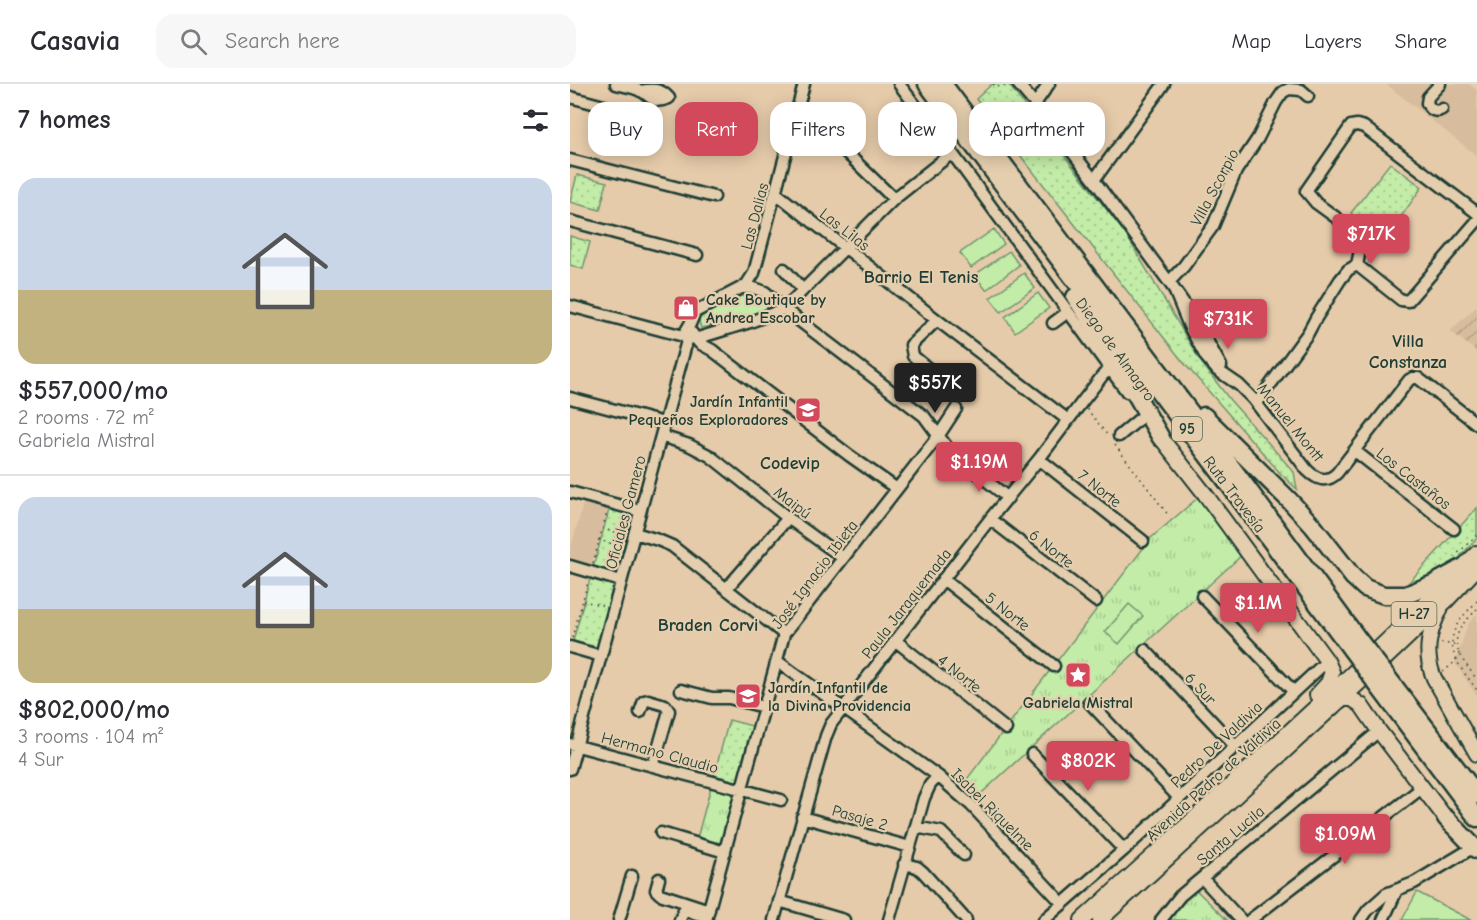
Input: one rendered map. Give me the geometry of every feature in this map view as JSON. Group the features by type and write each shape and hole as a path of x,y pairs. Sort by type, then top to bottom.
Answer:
{"highway":[{"name":"Ruta Travesía","path":"927,84 1384,683 1477,818"},
{"name":"Ruta Travesía","path":"943,84 1166,380 1356,646"},
{"path":"951,84 961,107"},
{"path":"1022,209 1054,266 1116,360 1161,438"},
{"path":"1166,380 1289,500 1313,526 1353,577 1365,588 1384,596 1406,595 1470,568"},
{"name":"Ruta Travesía","path":"1384,683 1477,795"},
{"path":"1446,818 1474,853"}],"main road":[{"name":"Diego de Almagro","path":"1161,438 1205,494 1327,661"},
{"name":"H-27","path":"1369,665 1446,601 1470,568 1477,553"},
{"name":"H-27","path":"1369,665 1470,568"},
{"path":"1446,601 1433,624 1428,658 1434,678 1477,754"},
{"path":"1245,772 1277,732 1328,683 1332,672 1327,661"},
{"name":"Avenida Pedro de Valdivia","path":"1100,920 1341,699 1369,665"},
{"name":"Avenida Pedro de Valdivia","path":"1082,920 1245,772 1369,665"},
{"path":"1341,699 1349,698 1358,702 1446,818"}],"street":[{"path":"616,84 640,91"},
{"name":"Las Dalias","path":"800,102 804,84"},
{"name":"Diego de Almagro","path":"899,84 913,102"},
{"name":"Manuel Montt","path":"1018,84 1033,102"},
{"path":"1036,102 1049,84"},
{"path":"1094,180 1164,84"},
{"path":"1440,84 1428,97 1427,104 1437,111 1442,108"},
{"name":"Villa Scorpio","path":"1172,287 1213,226 1236,171 1253,146 1283,92 1288,89 1301,90 1308,96"},
{"path":"570,97 589,102"},
{"path":"1257,403 1308,333 1340,280 1348,270 1357,265 1360,250 1355,234 1316,203 1306,190 1351,126 1365,127 1477,213"},
{"name":"Las Dalias","path":"692,334 695,312 741,288 752,277 757,266 786,156"},
{"path":"850,156 894,199"},
{"path":"570,306 692,334 750,322 784,309 894,199 948,156"},
{"name":"Diego de Almagro","path":"954,156 1161,438"},
{"name":"Manuel Montt","path":"1075,156 1172,287 1206,357 1217,370 1249,394 1307,470 1315,477 1331,478 1337,473 1409,380 1413,378 1418,378 1477,424"},
{"path":"570,160 714,197"},
{"name":"Las Lilas","path":"776,193 1068,420"},
{"path":"570,221 697,255"},
{"path":"1357,265 1401,300 1408,301 1477,221"},
{"path":"757,266 765,292"},
{"path":"784,269 803,290"},
{"path":"741,288 754,288 765,292 924,416 953,453 1008,498"},
{"path":"1053,323 1068,312"},
{"path":"937,320 911,345 911,351 913,356 946,383"},
{"path":"692,334 699,343 712,350 855,460 897,489"},
{"name":"Oficiales Gamero","path":"570,770 573,745 601,656 664,423 692,334"},
{"name":"Paula Jaraquemada","path":"774,920 802,817 831,724 1110,369"},
{"path":"570,398 664,423"},
{"name":"José Ignacio Ibieta","path":"707,916 784,634 939,435 956,409"},
{"path":"1119,436 1144,415"},
{"name":"Maipú","path":"661,436 704,452 843,558"},
{"name":"Los Castaños","path":"1355,450 1454,529"},
{"name":"7 Norte","path":"1039,459 1143,541"},
{"path":"570,492 640,511"},
{"path":"727,588 788,518"},
{"name":"6 Norte","path":"990,519 1096,601"},
{"path":"634,535 658,540 672,546 784,634"},
{"path":"570,566 621,581"},
{"name":"5 Norte","path":"943,579 1054,666"},
{"path":"1202,596 1294,692"},
{"name":"4 Norte","path":"896,641 1006,729"},
{"path":"570,647 601,656"},
{"name":"6 Sur","path":"1144,650 1235,746"},
{"name":"Isabel Riquelme","path":"777,661 938,776 971,805 1063,903"},
{"name":"Pedro De Valdivia","path":"1044,920 1124,850 1327,661"},
{"path":"681,690 764,707"},
{"path":"640,712 644,701 648,700 665,705 669,711 653,766"},
{"path":"1089,702 1179,798"},
{"name":"Santa Lucila","path":"1161,920 1180,896 1379,732"},
{"name":"Hermano Claudio","path":"573,745 781,800"},
{"path":"1032,754 1124,850"},
{"path":"889,920 926,794 938,776"},
{"path":"1250,920 1423,787"},
{"name":"Pasaje 2","path":"802,817 910,847"},
{"path":"916,827 941,832 964,855"},
{"path":"661,832 725,852"},
{"path":"1361,920 1368,910 1386,894 1414,883 1474,853"},
{"path":"904,864 917,867 923,872 966,920"},
{"path":"620,920 632,876"},
{"path":"1202,878 1241,920"},
{"path":"659,879 656,890 660,894 707,916"},
{"path":"1383,920 1397,890"},
{"path":"779,901 844,920"},
{"path":"680,920 684,910 707,916"}],"path":[{"path":"993,84 996,87 1011,84"},
{"path":"1082,402 1169,516"},
{"path":"570,647 610,503"},
{"path":"602,529 634,535"},
{"path":"599,540 630,549"},
{"path":"583,600 614,608"},
{"path":"1477,601 1459,622 1451,645 1456,661 1477,690"},
{"path":"1477,609 1464,622 1456,637 1455,645 1477,680"},
{"path":"1429,641 1455,645"},
{"path":"1434,678 1456,661 1459,652"}],"shaded area":[{"path":"1386,84 1469,84 1477,91 1477,156"},
{"path":"1477,306 1477,352 1450,331"},
{"path":"584,501 608,507 591,567 570,561 570,551"},
{"path":"1477,614 1477,696 1455,663 1468,624"}],"green space":[{"path":"992,84 1008,84 1022,102 978,102 976,99"},
{"path":"1021,156 1065,156 1125,233 1201,362 1230,400 1294,472 1297,489 1281,474 1183,362"},
{"path":"1390,163 1422,187 1369,262 1364,226 1351,213"},
{"path":"577,175 607,182 600,210 570,202"},
{"path":"994,229 1004,244 971,268 960,253"},
{"path":"570,236 590,242 583,269 570,265"},
{"path":"1009,251 1019,265 986,290 975,275"},
{"path":"1024,273 1035,288 1001,312 990,298"},
{"path":"1038,293 1049,308 1015,332 1005,317"},
{"path":"739,296 762,298 768,309 701,328 699,321 709,309"},
{"path":"1200,496 1243,554 974,800 962,790 964,783 1151,538"},
{"path":"610,506 636,513 618,575 593,568"},
{"path":"1477,508 1477,538 1451,567 1402,590"},
{"path":"590,579 615,586 598,648 573,641"},
{"path":"1129,604 1143,616 1119,644 1105,632"},
{"path":"729,720 756,727 740,786 713,779"},
{"path":"712,783 738,790 723,849 696,842"},
{"path":"1194,888 1227,920 1168,920"},
{"path":"1417,892 1471,920 1402,920"}],"place":[{"name":"Cake Boutique by Andrea Escobar","path":"686,308"},
{"name":"Jardín Infantil Pequeños Exploradores","path":"808,410"},
{"name":"Gabriela Mistral","path":"1078,675"},
{"name":"Jardín Infantil de la Divina Providencia","path":"748,696"}],"district":[{"name":"Barrio El Tenis","path":"921,277"},
{"name":"Villa Constanza","path":"1408,351"},
{"name":"Codevip","path":"790,463"},
{"name":"Braden Corvi","path":"708,625"}]}
